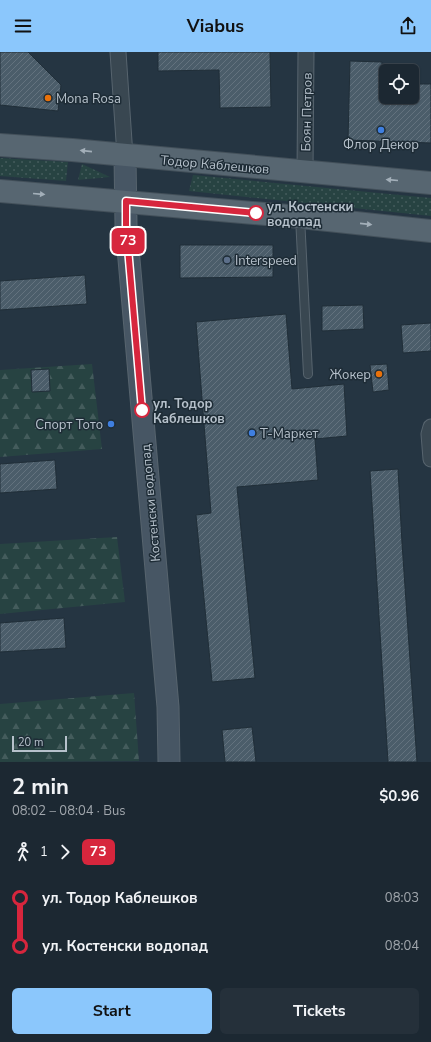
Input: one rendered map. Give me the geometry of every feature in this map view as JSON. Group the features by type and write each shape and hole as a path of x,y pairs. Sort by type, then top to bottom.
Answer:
{"main road":[{"name":"Тодор Каблешков","path":"0,145 431,183"},
{"path":"0,191 300,217 431,231"}],"street":[{"name":"Костенски водопад","path":"118,52 125,156 126,225 168,707 169,762"},
{"name":"Боян Петров","path":"305,172 306,52"},
{"path":"431,427 429,434 431,459"}],"lane":[{"path":"300,217 308,374"}],"green space":[{"path":"0,158 68,162 66,181 0,176"},
{"path":"82,164 110,177 78,180"},
{"path":"193,175 431,198 431,216 189,191"},
{"path":"92,364 102,449 0,457 0,370"},
{"path":"117,537 125,602 0,614 0,544"},
{"path":"134,693 139,761 0,762 0,704"}],"building":[{"path":"0,52 28,52 61,85 58,111 0,105"},
{"path":"158,52 270,52 271,107 220,108 219,70 158,71"},
{"path":"350,61 382,62 382,64 379,64 379,104 419,104 419,84 431,84 431,143 348,140"},
{"path":"180,245 273,245 273,277 180,278"},
{"path":"85,275 87,304 0,310 0,281"},
{"path":"363,305 364,329 322,331 322,306"},
{"path":"286,314 292,389 344,384 347,436 315,439 318,480 237,487 255,678 212,682 196,515 211,513 196,322"},
{"path":"431,323 431,351 403,353 401,325"},
{"path":"387,364 389,390 373,392 370,365"},
{"path":"49,369 50,391 32,392 31,370"},
{"path":"55,460 57,489 0,493 0,464"},
{"path":"398,469 417,762 388,762 370,471"},
{"path":"64,618 66,648 0,652 0,623"},
{"path":"252,727 256,762 225,762 222,730"}],"bus line":[{"name":"73","path":"142,410 126,225 126,201 256,213"}],"place":[{"name":"Mona Rosa","path":"48,98"},
{"name":"Флор Декор","path":"381,130"},
{"name":"ул. Костенски водопад","path":"256,213"},
{"name":"Interspeed","path":"227,260"},
{"name":"Жокер","path":"379,374"},
{"name":"ул. Тодор Каблешков","path":"142,410"},
{"name":"Спорт Тото","path":"111,424"},
{"name":"Т-Маркет","path":"252,433"}]}
